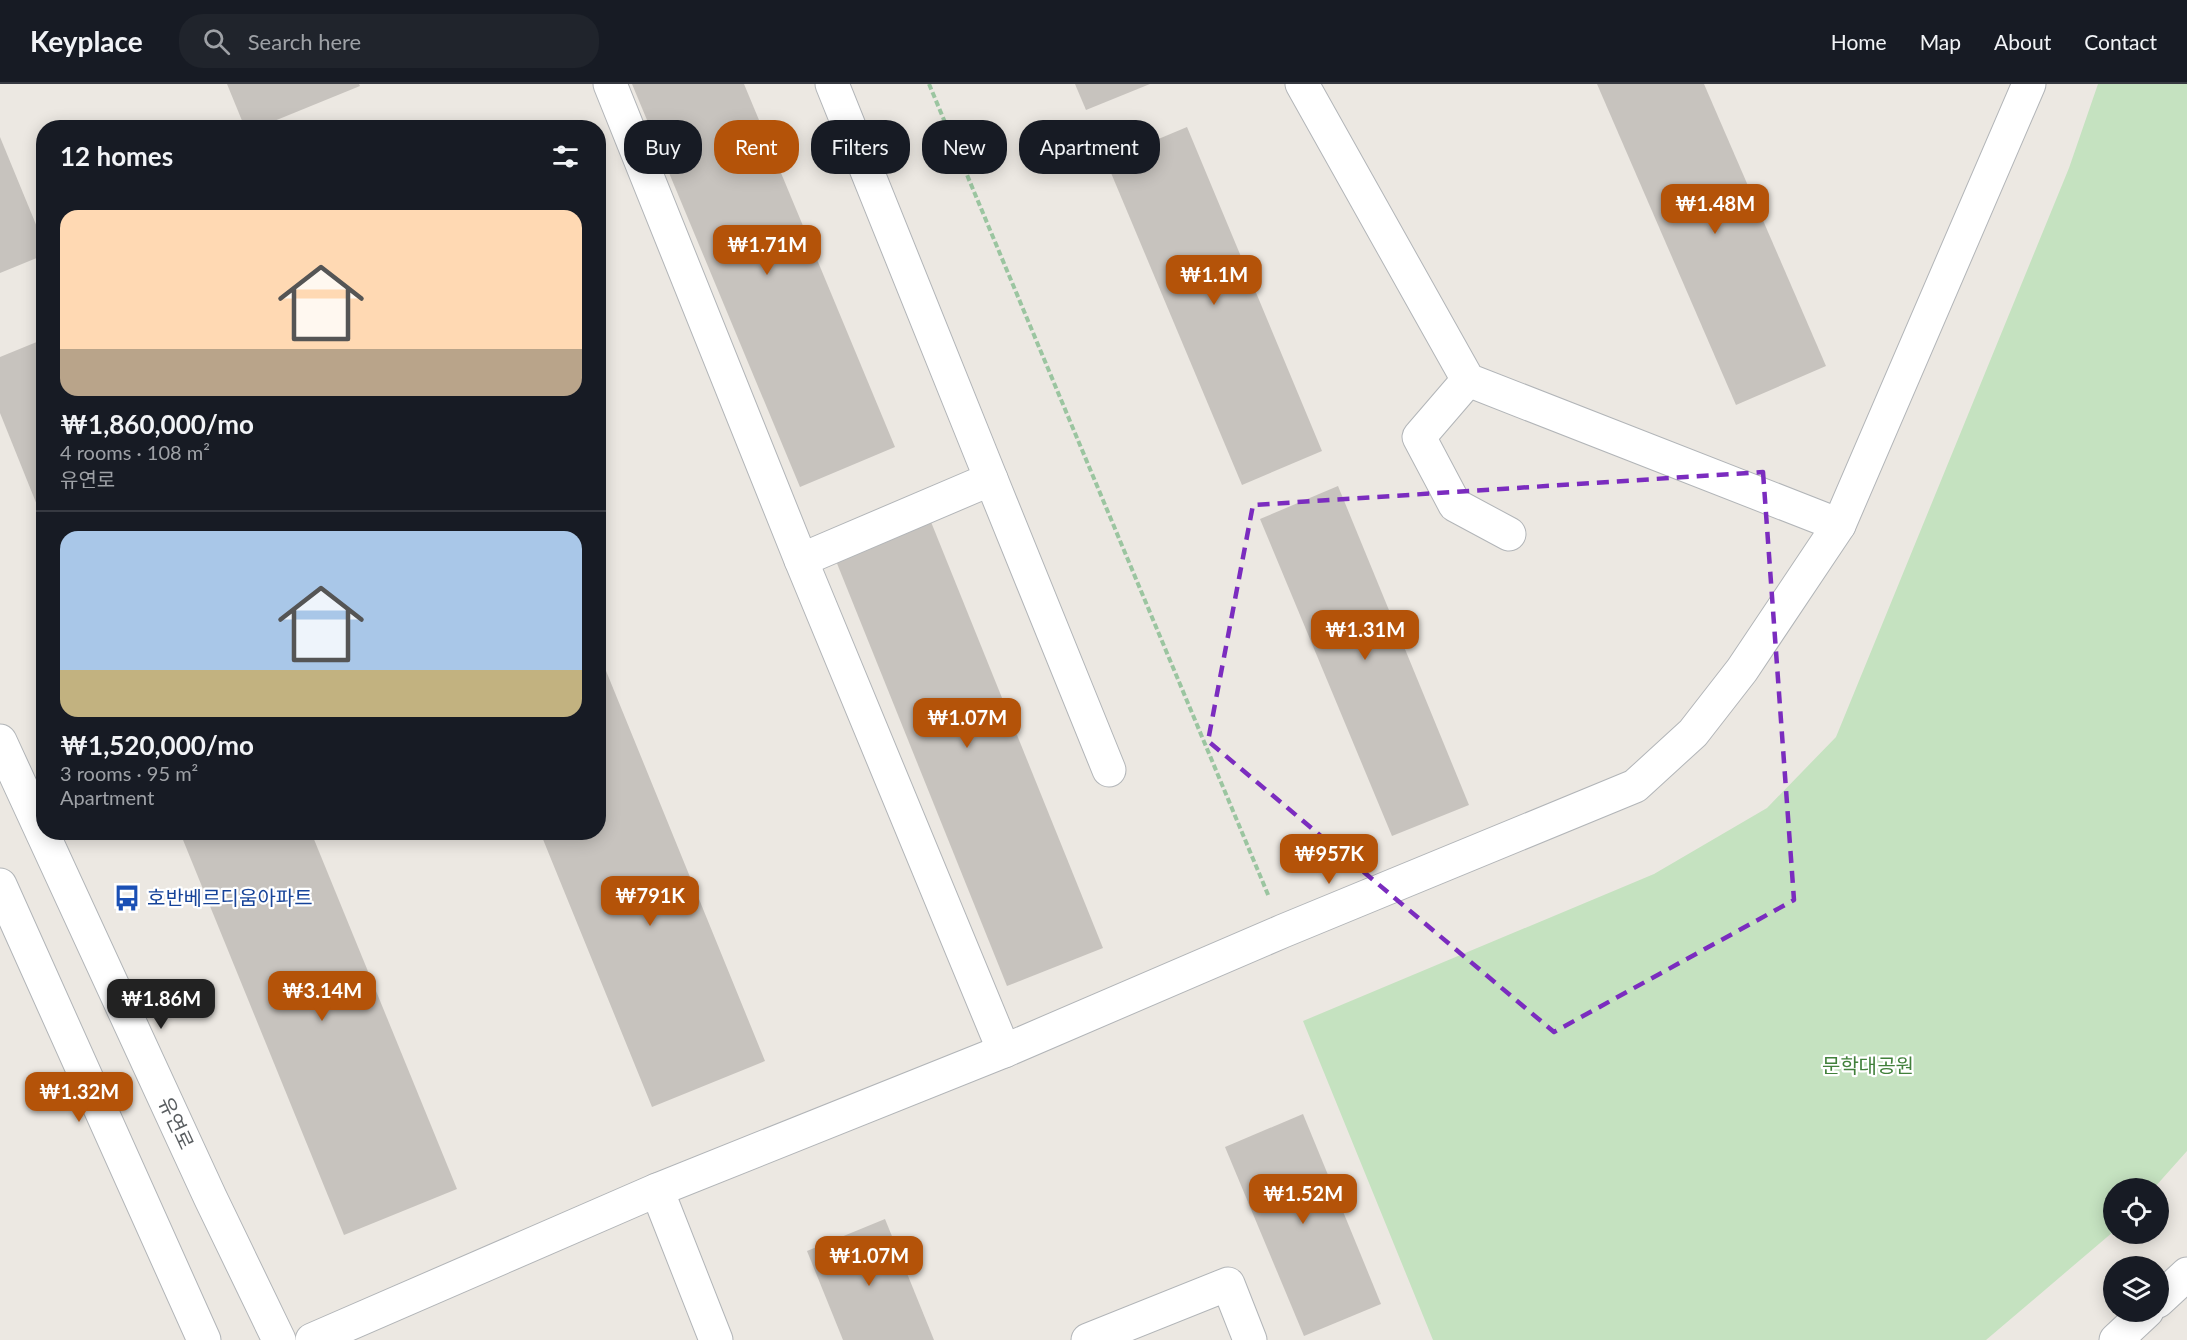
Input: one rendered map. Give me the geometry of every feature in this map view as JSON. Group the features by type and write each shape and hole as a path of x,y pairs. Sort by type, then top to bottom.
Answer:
{"street":[{"path":"610,84 801,560 1004,1051"},
{"path":"832,84 1109,770"},
{"path":"1302,84 1468,380 1839,525"},
{"path":"312,1340 657,1190 1004,1051 1283,931 1635,786 1693,734 1742,670 1839,525 2029,84"},
{"path":"1468,380 1419,437 1455,505 1509,534"},
{"path":"801,560 992,479"},
{"name":"유연로","path":"0,741 36,819"},
{"name":"유연로","path":"46,840 205,1186 279,1340"},
{"path":"0,885 204,1340"},
{"path":"657,1190 716,1340"},
{"path":"2169,1291 2187,1274"},
{"path":"1088,1340 1228,1284 1250,1340"},
{"path":"2116,1340 2136,1322"}],"path":[{"path":"929,84 1283,931"}],"highlighted area":[{"path":"1763,472 1794,900 1554,1032 1208,741 1253,505"}],"green space":[{"name":"문학대공원","path":"2098,84 2187,84 2187,1151 2163,1178 2103,1178 2103,1241 1986,1340 1433,1340 1303,1021 1654,874 1767,808 1836,737 2069,168"}],"building":[{"path":"227,84 359,84 360,86 277,120 242,120"},
{"path":"632,84 744,84 759,120 714,120 714,174 781,174 895,447 800,487 670,174 702,174 702,120 647,120"},
{"path":"1075,84 1150,84 1086,110"},
{"path":"1597,84 1704,84 1826,366 1736,405"},
{"path":"1187,127 1322,451 1242,485 1111,174 1160,174 1160,138"},
{"path":"0,137 36,225 36,258 0,273"},
{"path":"36,342 36,503 0,413 0,357"},
{"path":"1338,486 1469,805 1392,836 1260,519"},
{"path":"927,512 1103,948 1007,986 832,551"},
{"path":"606,671 765,1061 652,1107 543,840 606,840"},
{"path":"183,840 314,840 457,1189 344,1235"},
{"path":"1303,1114 1381,1304 1304,1336 1225,1147"},
{"path":"885,1219 934,1340 843,1340 807,1251"}],"place":[{"name":"호반베르디움아파트","path":"127,898"}]}
